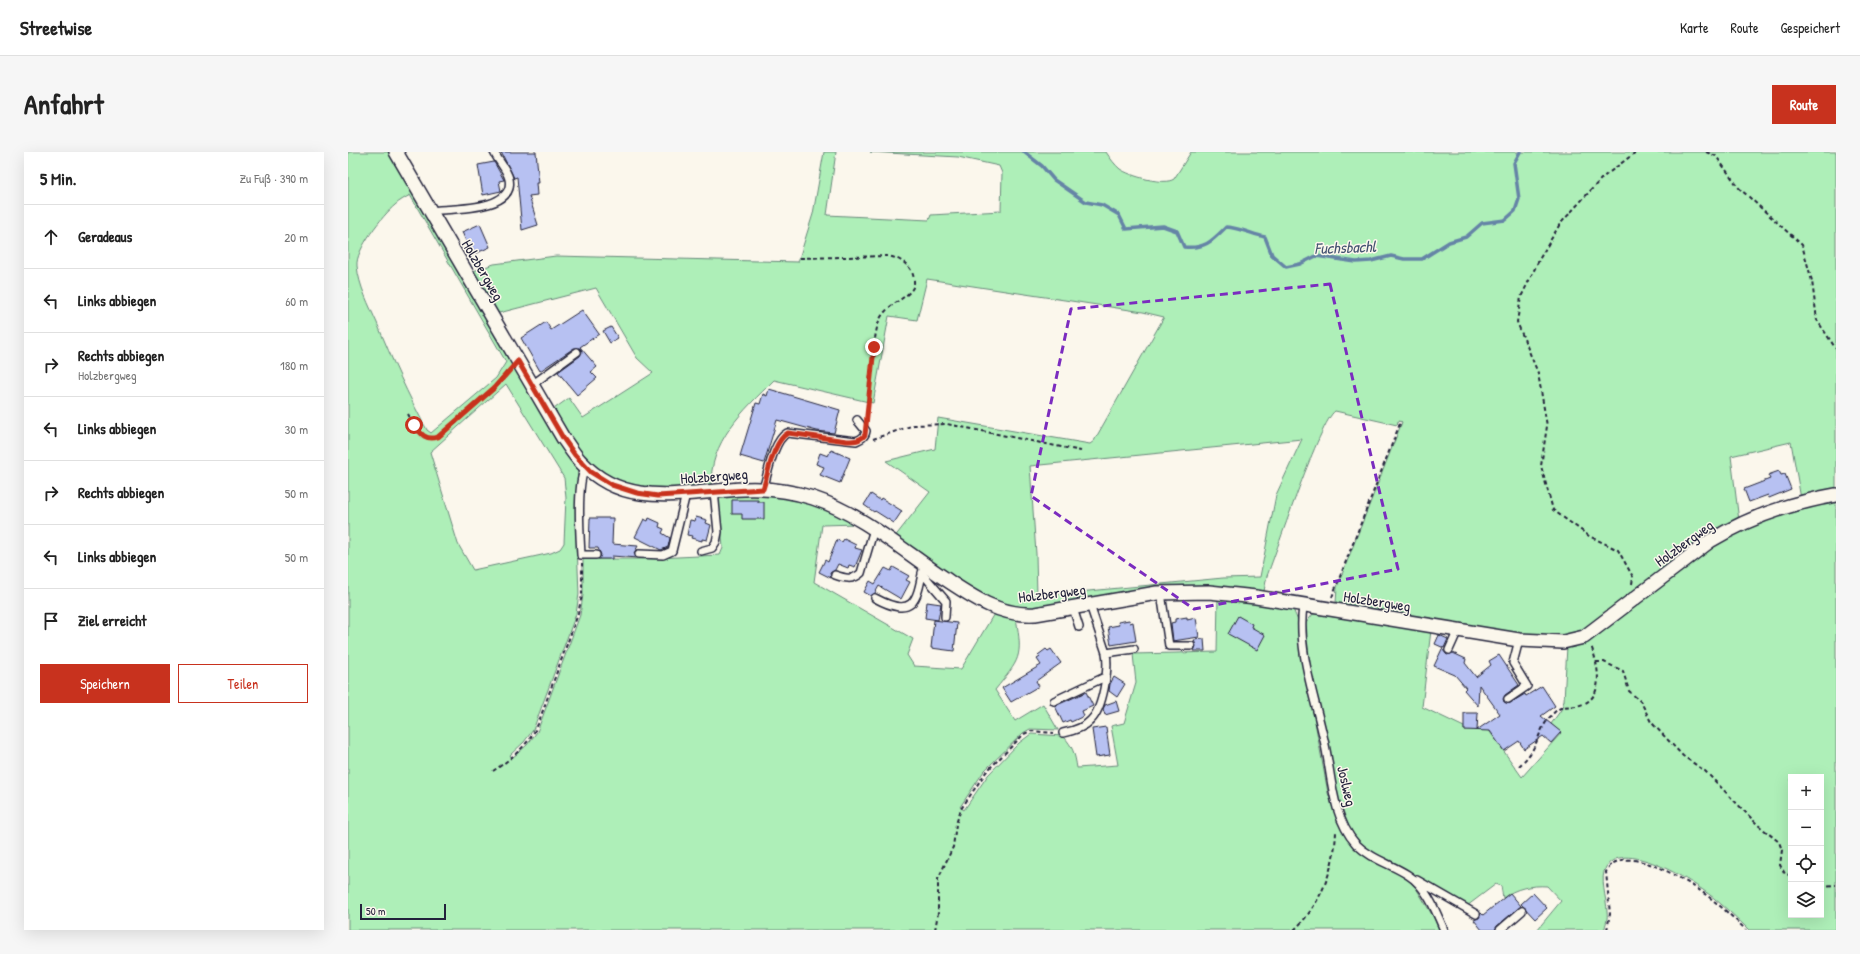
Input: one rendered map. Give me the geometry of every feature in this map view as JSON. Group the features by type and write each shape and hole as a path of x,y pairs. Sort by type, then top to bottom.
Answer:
{"street":[{"name":"Holzbergweg","path":"396,152 518,361 533,384 563,438 586,467 612,485 637,493 658,496 714,491 763,489 802,495 824,502 874,529 923,569 979,600 1006,612 1017,614 1035,614 1161,593 1209,592 1256,597 1327,610 1519,640 1562,642 1584,637 1710,541 1728,530 1784,507 1836,495"}],"lane":[{"path":"430,211 476,208 504,196 508,189 510,180 494,152"},
{"path":"533,384 577,352"},
{"path":"763,489 775,448 783,436 788,433 856,441 865,435 866,431 857,420"},
{"path":"586,467 582,472 581,479 581,555 596,555"},
{"path":"701,551 710,550 716,542 718,532 714,491"},
{"path":"639,554 663,555 672,550 686,494"},
{"path":"834,575 848,578 856,577 861,573 874,529"},
{"path":"875,598 894,607 909,605 916,597 923,569"},
{"path":"923,569 946,601 945,617"},
{"path":"1161,593 1169,646 1191,646"},
{"path":"1063,733 1080,728 1094,717 1099,705 1105,677 1107,661 1106,654 1090,605"},
{"name":"Joslweg","path":"1303,606 1301,620 1302,642 1325,742 1333,792 1341,818 1351,838 1370,856 1409,875 1420,885 1444,930"},
{"path":"1072,608 1079,627"},
{"path":"1449,650 1458,630"},
{"path":"1508,698 1527,686 1513,663 1519,640"},
{"path":"1106,654 1134,649"},
{"path":"1054,701 1105,677"},
{"path":"1409,875 1476,914"},
{"path":"1500,930 1522,911"}],"path":[{"path":"1632,601 1632,577 1618,550 1590,536 1553,510 1541,466 1548,426 1538,373 1517,322 1521,297 1540,258 1560,224 1602,178 1636,152"},
{"path":"1706,152 1716,156 1739,188 1802,245 1812,282 1817,320 1836,349"},
{"path":"800,258 888,256 897,258 905,263 912,271 914,277 910,294 887,308 879,321 874,347 866,431"},
{"path":"408,414 423,436 431,439 438,437 494,388 518,361"},
{"path":"1327,610 1401,421"},
{"path":"856,441 867,441 914,425 942,424 1081,451"},
{"path":"493,771 531,738 538,724 578,614 582,594 581,555"},
{"path":"1519,766 1531,753 1541,730 1555,711 1561,707 1584,704 1594,695 1597,680 1596,662 1592,647 1584,637"},
{"path":"1596,662 1604,662 1623,671 1628,691 1641,702 1651,722 1683,756 1705,771 1758,825 1779,842 1782,850 1780,865 1785,874 1788,874"},
{"path":"935,930 938,913 938,879 953,847 956,824 964,805 986,772 1024,734 1034,731 1063,733"},
{"path":"1294,930 1317,903 1335,852 1336,830"},
{"path":"1607,930 1610,914 1606,872 1608,867 1616,861 1627,859 1650,864 1691,884 1714,900 1746,930"},
{"path":"1824,886 1836,885"}],"highlighted area":[{"path":"1330,284 1398,569 1194,609 1031,496 1071,309"}],"green space":[{"path":"348,152 392,152 578,466 576,520 579,594 576,614 533,730 524,742 510,755 512,758 527,745 537,732 580,615 583,595 583,559 636,559 720,555 723,548 718,494 746,493 801,498 858,524 822,525 814,582 913,639 907,655 914,666 961,669 995,612 1016,618 1019,642 1018,657 1010,671 995,690 1015,721 1043,704 1058,730 1030,729 1023,733 984,771 960,807 964,810 988,775 1019,743 1031,734 1063,736 1073,751 1077,768 1118,765 1111,726 1124,723 1136,683 1133,654 1217,652 1218,597 1293,609 1298,621 1300,642 1315,710 1313,711 1328,793 1337,819 1340,820 1349,839 1405,876 1416,888 1434,918 1439,930 348,930","holes":["410,195 506,362 496,378 431,433 427,430 420,417 394,364 365,295 357,266 360,251 377,224 390,210","506,384 564,478 566,498 564,543 560,549 551,553 473,570 458,544 430,452"]},
{"path":"824,152 836,152 827,215 929,220 931,215 1001,211 1002,173 999,166 958,157 870,152 1106,152 1116,166 1125,172 1155,181 1169,181 1174,179 1191,152 1836,152 1836,492 1801,499 1791,442 1731,456 1739,521 1593,626 1573,636 1549,638 1338,606 1336,603 1337,587 1402,422 1398,421 1397,425 1335,411 1328,420 1319,437 1299,488 1267,576 1264,591 1266,595 1209,588 1035,610 992,603 894,538 930,492 886,461 935,449 938,418 1090,444 1094,441 1164,317 1143,312 927,279 917,320 889,316 873,403 774,380 740,415 722,441 712,471 711,488 669,492 628,487 588,465 551,411 569,398 583,418 653,373 637,358 596,288 495,314 470,272 494,264 556,256 798,262 813,214","holes":["1302,439 1276,495 1260,577 1223,578 1037,596 1036,554 1030,466"]},
{"path":"1836,500 1836,930 1749,930 1715,899 1693,883 1661,866 1629,857 1615,859 1606,867 1604,872 1603,883 1607,907 1607,921 1604,930 1537,930 1561,901 1547,886 1524,888 1503,898 1501,886 1496,884 1467,906 1372,853 1359,842 1350,830 1336,791 1305,642 1306,623 1313,614 1431,630 1422,707 1464,727 1464,730 1488,729 1522,777 1561,733 1551,724 1561,710 1564,701 1567,646 1731,534 1785,512"}],"building":[{"path":"501,152 536,152 539,183 536,183 537,195 529,196 538,225 522,230 517,177 514,178"},
{"path":"494,162 504,180 499,181 501,191 483,195 478,165"},
{"path":"480,224 490,247 472,255 462,232"},
{"path":"582,310 599,334 580,347 597,367 591,372 597,378 577,395 558,372 580,356 582,352 581,349 574,348 540,371 521,338 546,322 551,330"},
{"path":"611,327 618,338 610,343 603,331"},
{"path":"769,389 840,410 834,433 817,431 777,420 764,463 740,456 756,403 760,404 763,394 767,396"},
{"path":"831,450 850,458 840,483 820,475 824,467 816,464 820,453 828,456"},
{"path":"1779,471 1781,475 1785,474 1791,489 1769,498 1768,495 1749,502 1744,489 1770,479 1768,475"},
{"path":"871,494 880,500 881,498 902,511 894,523 864,505"},
{"path":"732,500 758,500 758,502 764,502 764,519 742,519 742,514 732,514"},
{"path":"696,517 707,520 706,523 711,525 707,540 702,539 702,541 691,538 692,536 687,535 690,520 695,521"},
{"path":"590,518 613,518 612,544 638,546 634,553 637,558 612,556 612,559 598,559 601,555 598,548 589,548"},
{"path":"649,518 660,523 659,527 664,529 662,533 670,538 668,547 661,550 635,537 644,519 648,521"},
{"path":"844,539 856,545 855,548 862,550 855,567 849,565 848,568 838,564 835,570 830,573 831,578 819,572 825,560 828,562 837,540 842,542"},
{"path":"893,567 909,576 906,580 910,582 901,599 879,586 875,593 871,596 864,592 870,581 875,584 885,568 891,571"},
{"path":"927,602 941,604 938,620 925,618"},
{"path":"1238,616 1252,624 1251,627 1265,635 1257,650 1228,634"},
{"path":"1187,617 1187,620 1196,618 1199,637 1173,641 1171,623 1175,622 1175,619"},
{"path":"934,620 957,623 954,651 931,648"},
{"path":"1129,620 1130,623 1133,622 1136,641 1111,645 1108,627 1119,625 1118,622"},
{"path":"1439,635 1448,639 1444,648 1435,644"},
{"path":"1204,639 1205,651 1194,651 1196,646 1194,640"},
{"path":"1046,649 1048,651 1051,649 1061,663 1036,681 1039,686 1011,702 1002,688 1041,665 1037,659 1040,657 1038,655"},
{"path":"1442,649 1447,655 1453,653 1466,659 1465,663 1476,677 1491,665 1489,661 1499,655 1519,685 1505,695 1503,699 1504,702 1510,703 1525,694 1526,696 1542,686 1555,706 1541,716 1561,732 1551,743 1543,736 1524,749 1519,741 1504,751 1490,731 1464,730 1464,713 1478,713 1477,730 1500,714 1479,685 1478,706 1464,690 1466,688 1455,675 1434,666"},
{"path":"1114,677 1125,684 1117,697 1109,691 1110,684"},
{"path":"1086,692 1093,706 1082,711 1084,716 1071,722 1070,720 1063,723 1055,706"},
{"path":"1116,701 1119,711 1105,715 1103,709 1105,705"},
{"path":"1106,727 1110,755 1096,757 1092,729"},
{"path":"1510,893 1521,906 1497,926 1495,930 1482,930 1474,920 1479,918 1481,913 1483,915"},
{"path":"1533,893 1547,908 1535,919 1521,904"}],"waterway":[{"name":"Fuchsbachl","path":"1024,152 1042,166 1054,180 1086,202 1102,205 1119,215 1126,229 1163,226 1177,231 1184,247 1197,247 1208,243 1226,227 1236,229 1265,237 1272,255 1286,267 1300,264 1316,256 1356,262 1371,261 1391,256 1404,259 1422,259 1449,242 1466,237 1482,223 1505,220 1515,211 1519,199 1514,163 1520,152"}],"route":[{"path":"414,425 423,436 431,439 438,437 494,388 518,361 538,392 563,438 575,455 591,472 612,485 648,496 669,496 745,489 763,489 778,441 788,433 847,441 856,441 865,435 874,347"}]}
